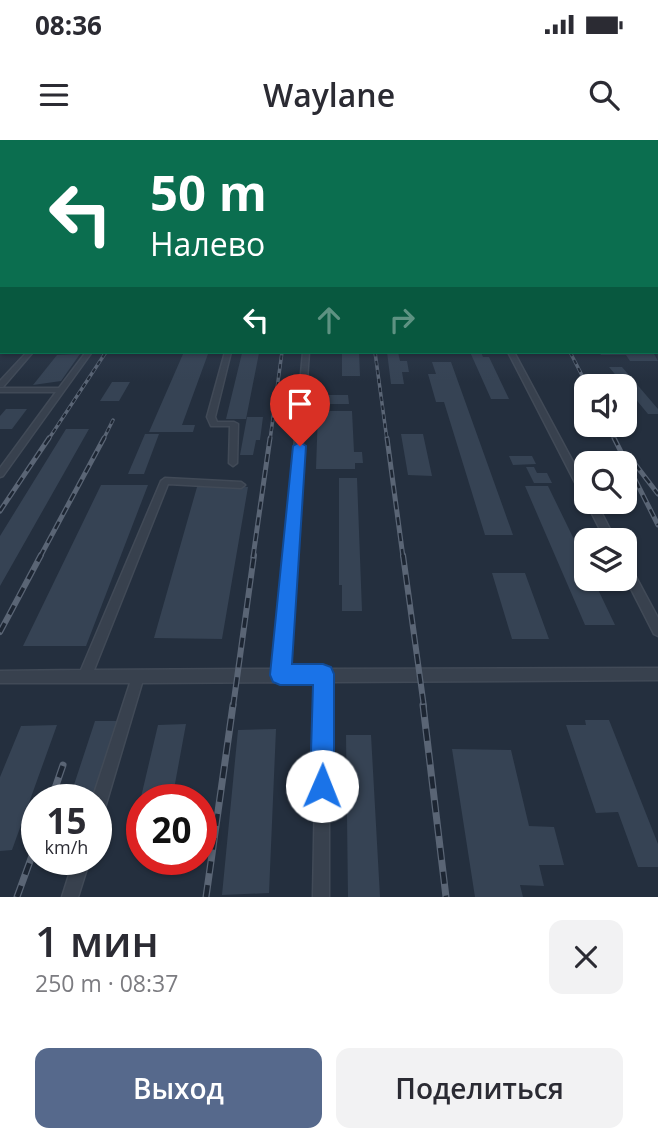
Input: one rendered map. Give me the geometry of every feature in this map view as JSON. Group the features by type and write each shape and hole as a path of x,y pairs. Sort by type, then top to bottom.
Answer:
{"lane":[{"path":"0,388 28,354"},
{"path":"0,474 87,354"},
{"path":"227,354 211,417 214,424 234,424 233,463"},
{"path":"280,675 306,354"},
{"path":"512,354 574,471"},
{"path":"0,388 60,390"},
{"path":"85,676 165,481 241,485"},
{"path":"637,590 658,630"},
{"path":"321,897 323,674"},
{"path":"0,677 658,674"},
{"path":"104,784 138,676"},
{"path":"70,897 77,875"}],"building":[{"path":"80,354 61,381 33,385 57,355"},
{"path":"183,354 208,354 182,425 195,425 193,432 149,432"},
{"path":"242,354 259,354 246,419 226,419"},
{"path":"342,354 359,354 360,376 342,376"},
{"path":"387,354 398,354 400,361 407,361 409,372 402,372 404,384 391,384"},
{"path":"471,354 489,357 509,399 491,399"},
{"path":"654,354 658,361 630,361 626,355 601,355"},
{"path":"432,362 451,362 513,535 485,535 444,402 436,402 428,374 436,374"},
{"path":"609,367 622,367 628,374 615,374"},
{"path":"112,382 130,382 119,401 100,401"},
{"path":"637,384 658,409 658,414 648,414 637,401"},
{"path":"328,395 348,395 349,404 328,404"},
{"path":"6,409 27,409 12,429 0,429 0,416"},
{"path":"318,411 352,411 354,452 362,452 363,463 355,463 355,469 316,469"},
{"path":"247,417 263,417 260,440 256,440 253,455 240,455"},
{"path":"66,429 89,429 0,586 0,536"},
{"path":"145,434 159,434 144,474 128,474"},
{"path":"401,434 423,434 432,476 408,475"},
{"path":"509,456 532,456 536,464 513,465"},
{"path":"526,467 534,467 537,473 547,473 552,483 534,483"},
{"path":"339,478 357,478 362,611 342,611 342,585 339,585"},
{"path":"101,485 148,485 86,646 23,646"},
{"path":"525,486 548,486 574,539 574,591 599,591 615,625 585,625"},
{"path":"197,487 248,487 222,639 154,638"},
{"path":"492,573 525,573 549,639 512,639"},
{"path":"585,720 609,720 658,844 658,867 638,867 618,812 596,813 566,725 586,725"},
{"path":"95,721 121,721 101,784 74,784"},
{"path":"186,724 175,784 144,784 158,725"},
{"path":"57,725 36,784 21,784 21,825 12,850 0,851 0,777 21,726"},
{"path":"276,729 269,893 222,895 238,730"},
{"path":"346,735 371,735 380,897 348,897"},
{"path":"452,749 511,750 529,826 554,827 564,865 539,865 544,886 520,885 523,897 475,897"}],"railway":[{"path":"48,440 105,354"},
{"path":"270,440 282,354"},
{"path":"375,354 387,440"},
{"path":"571,354 581,374"},
{"path":"104,438 113,420"},
{"path":"0,511 49,438"},
{"path":"40,557 104,438"},
{"path":"253,557 270,438"},
{"path":"387,438 403,557"},
{"path":"615,440 658,525"},
{"path":"637,467 658,494"},
{"path":"0,632 41,555"},
{"path":"233,707 254,555"},
{"path":"403,555 424,707"},
{"path":"206,897 233,705"},
{"path":"423,705 446,897"},
{"path":"56,784 63,765"},
{"path":"17,897 25,875"}],"route":[{"path":"300,446 280,675 323,674 322,786"}]}
